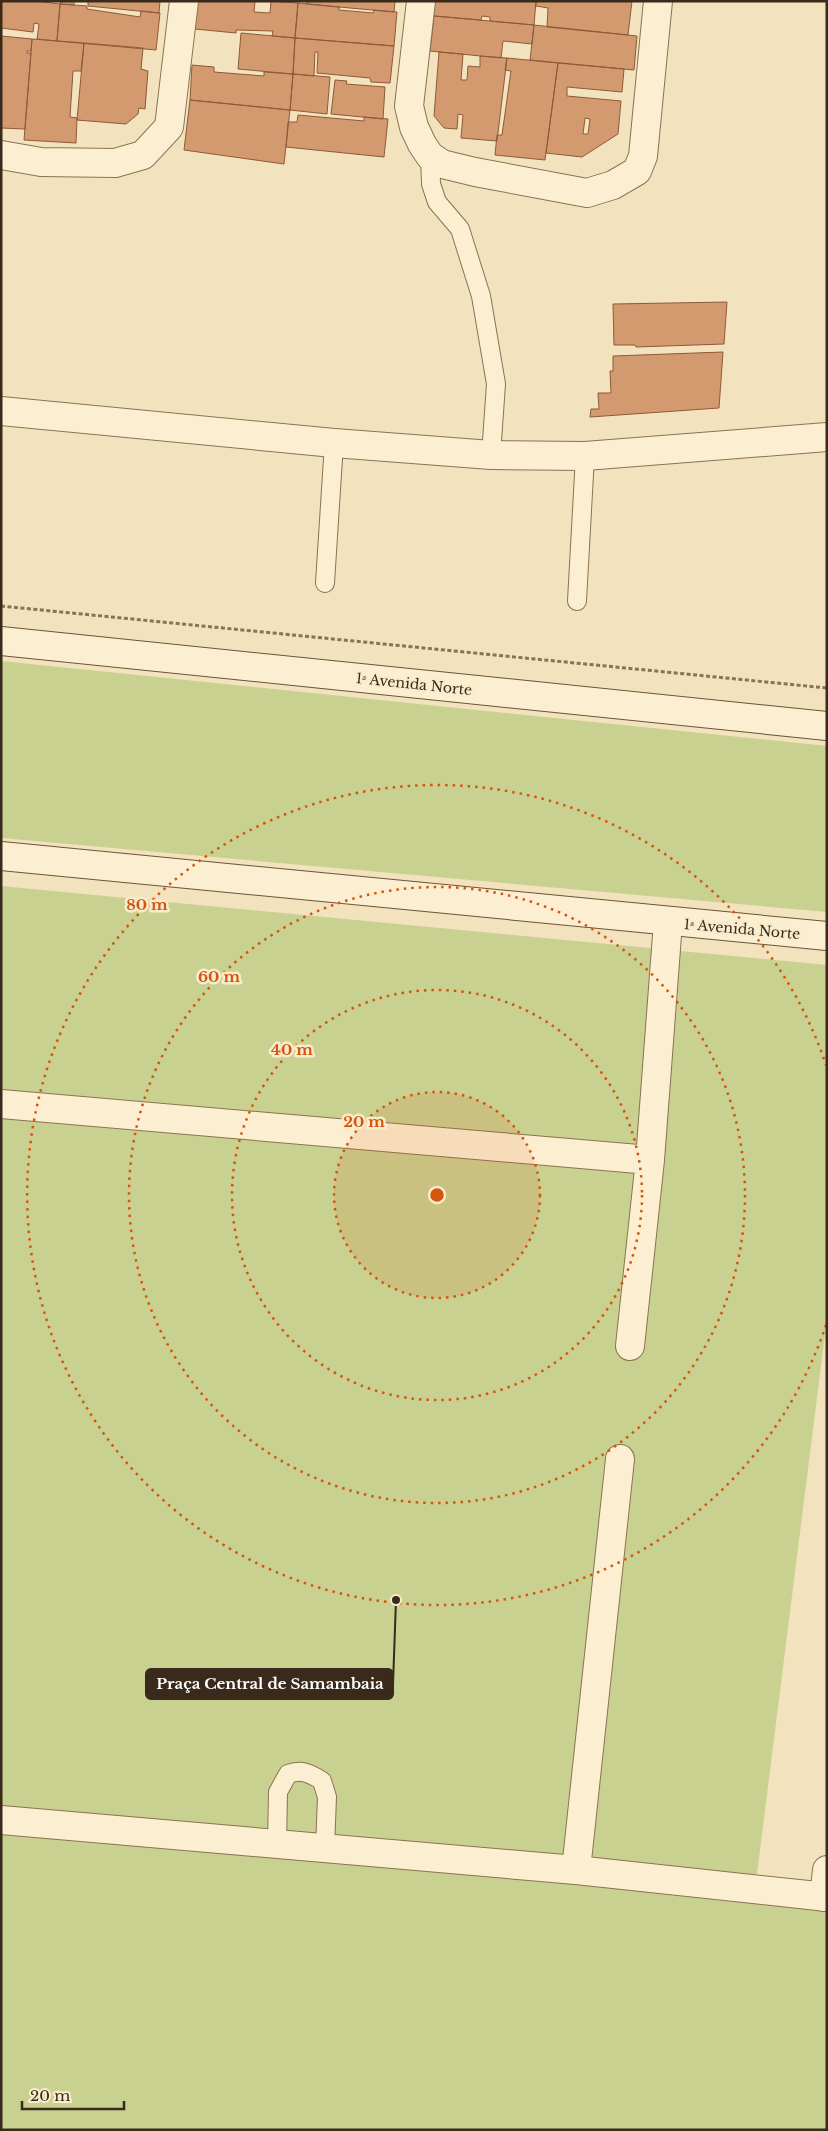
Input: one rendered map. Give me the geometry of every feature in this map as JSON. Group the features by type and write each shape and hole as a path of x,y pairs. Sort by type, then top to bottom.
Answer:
{"street":[{"path":"1,155 41,162 115,163 143,155 169,127 184,1"},
{"path":"421,1 409,106 414,127 430,156 442,164 475,172 587,193 613,186 637,171 644,156 658,1"},
{"path":"1,412 334,443 491,455 585,456 827,437"},
{"name":"1ᵃ Avenida Norte","path":"1,641 827,726"},
{"name":"1ᵃ Avenida Norte","path":"1,856 827,936"},
{"path":"630,1346 650,1160 668,922"},
{"path":"1,1104 650,1160"},
{"path":"576,1870 620,1459"},
{"path":"1,1820 576,1870 826,1888"}],"lane":[{"path":"430,156 431,184 437,202 460,229 481,296 496,384 491,455"},
{"path":"325,583 334,443"},
{"path":"578,601 585,456"},
{"path":"277,1844 278,1792 288,1774 297,1771 311,1773 322,1780 327,1796 325,1848"}],"path":[{"path":"1,606 827,688"}],"green space":[{"path":"1,661 827,746 827,912 1,838"},
{"path":"1,886 827,965 827,1318 756,1882 827,1889 827,2130 1,2130"}],"building":[{"path":"1,1 36,1 60,4 57,41 37,39 39,24 34,23 33,32 1,28"},
{"path":"61,1 74,1 74,5 60,4"},
{"path":"88,1 160,1 159,13 88,6"},
{"path":"197,1 255,1 254,12 270,13 271,1 298,3 295,38 272,36 273,31 236,30 236,33 195,29"},
{"path":"307,1 395,1 394,12 306,4"},
{"path":"433,1 536,1 534,25 490,21 490,17 482,16 481,20 434,16 432,15"},
{"path":"536,1 632,1 628,35 547,27 548,8 536,6"},
{"path":"298,3 339,7 339,10 373,13 374,10 397,12 394,46 295,38"},
{"path":"60,4 87,6 87,9 140,17 141,11 160,13 156,50 57,41"},
{"path":"434,16 534,25 532,44 503,41 501,58 430,51"},
{"path":"534,25 637,36 634,70 530,60"},
{"path":"241,33 295,38 293,74 238,69"},
{"path":"1,36 32,39 31,51 27,51 27,53 31,53 25,129 1,128"},
{"path":"295,38 394,46 390,83 371,82 370,78 317,73 318,52 315,52 314,76 293,74"},
{"path":"32,39 84,43 81,71 73,71 70,117 77,118 76,143 24,140"},
{"path":"84,43 143,48 141,69 148,71 145,109 139,108 138,114 126,124 77,120"},
{"path":"439,52 463,54 461,80 467,80 468,66 480,67 480,56 507,58 497,141 461,138 463,115 458,114 457,129 444,128 434,116"},
{"path":"507,58 558,63 545,160 495,155 497,135 502,135 511,71 505,70"},
{"path":"558,63 624,69 622,92 567,87 567,96 621,101 618,134 582,157 546,153","holes":["585,118 590,119 588,134 583,134"]},
{"path":"192,65 214,67 214,72 264,76 264,72 293,74 290,110 190,100"},
{"path":"293,74 330,77 327,114 290,110"},
{"path":"335,80 347,81 346,84 385,87 383,119 331,114"},
{"path":"190,100 290,110 284,164 184,150"},
{"path":"298,115 364,121 364,117 388,119 384,157 286,147 288,122 297,122"},
{"path":"727,302 724,344 636,347 635,345 614,345 613,304"},
{"path":"723,352 719,408 590,417 591,409 599,409 598,393 611,393 610,371 613,371 613,356"}],"place":[{"name":"Praça Central de Samambaia","path":"396,1600"}]}
